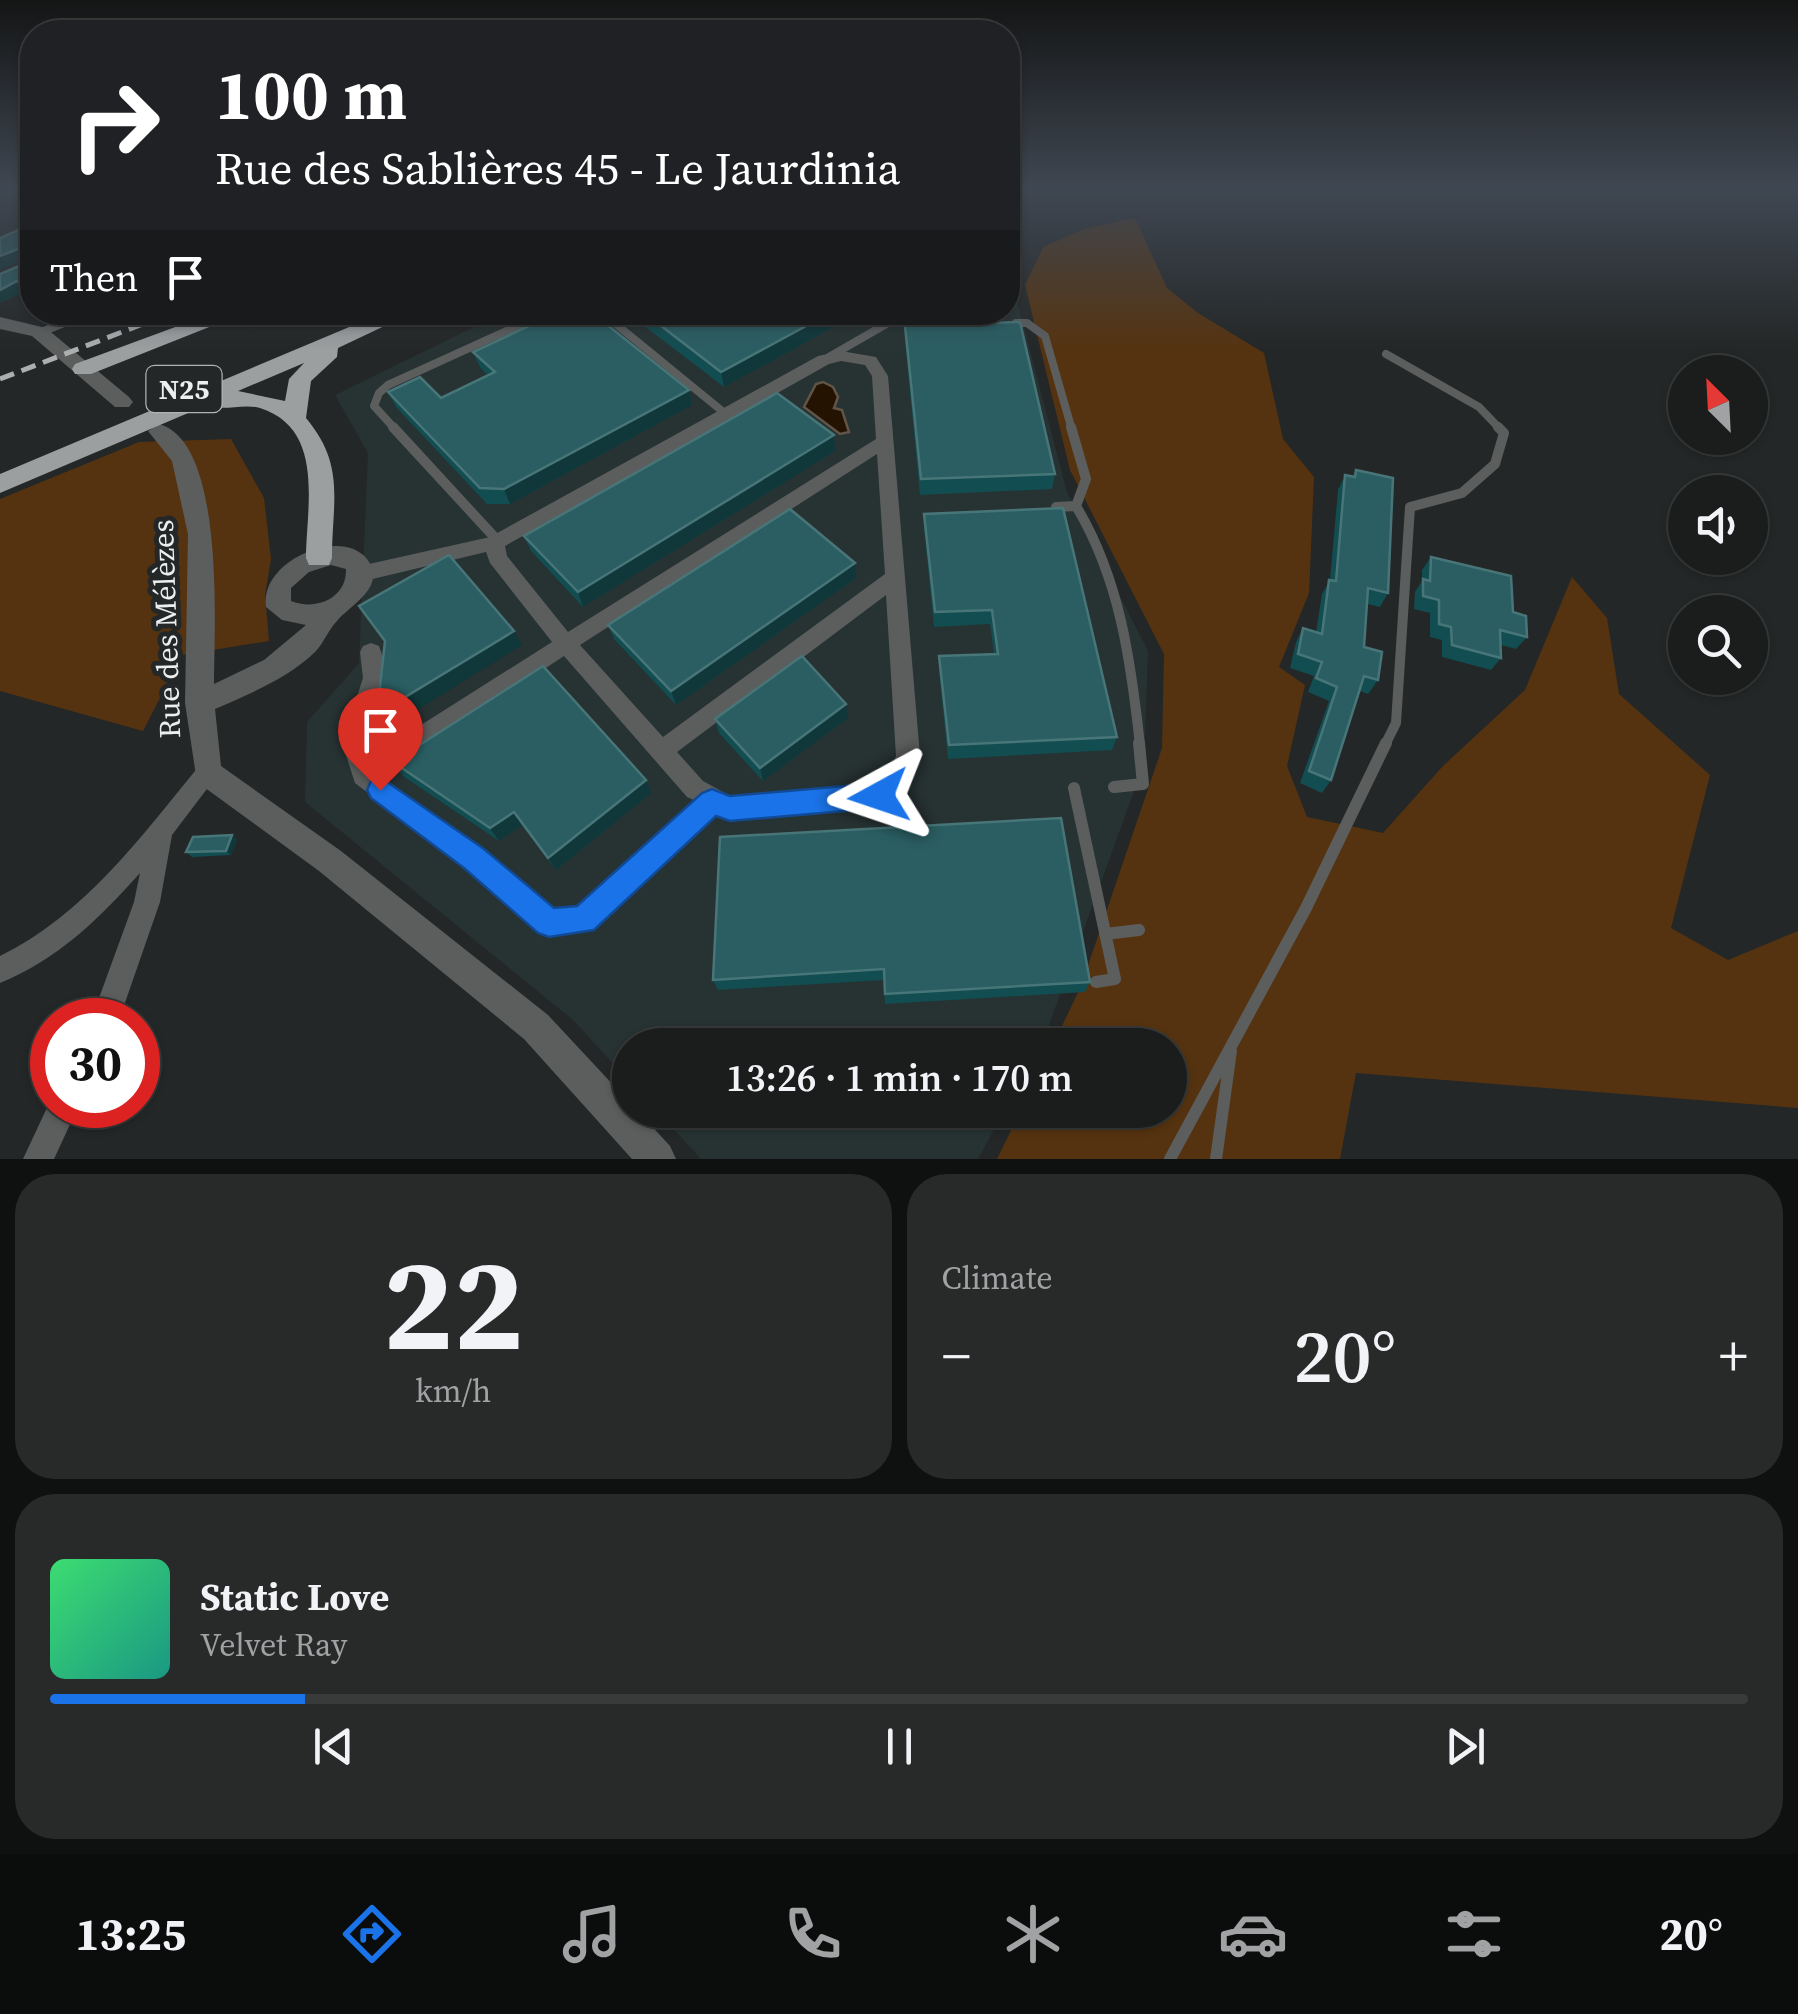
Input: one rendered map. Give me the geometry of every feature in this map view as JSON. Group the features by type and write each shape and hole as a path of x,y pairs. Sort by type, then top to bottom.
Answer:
{"highway":[{"path":"83,368 201,325"},
{"name":"N25","path":"0,466 336,325"},
{"name":"N25","path":"0,484 374,325"},
{"path":"294,417 300,380 345,338"},
{"path":"180,408 247,396 272,402 294,417 322,465 318,558"}],"street":[{"path":"0,322 39,332 122,402"},
{"path":"39,332 59,325"},
{"path":"360,574 496,542 824,360 856,357 878,370 885,441 908,756 895,788 879,796 730,808 712,802 694,789 566,644 497,558 496,542"},
{"name":"Rue des Mélèzes","path":"159,431 182,458 197,513 201,602 198,704 208,774"},
{"path":"363,776 885,441"},
{"path":"318,558 352,560 360,574 357,588 329,611 298,616 279,607 278,589 293,570 318,558"},
{"path":"661,751 897,576"},
{"path":"198,704 276,668 319,634 329,611"},
{"path":"296,652 298,616"},
{"path":"371,652 374,678 352,743 363,776 474,859 549,922 584,920 712,802"},
{"path":"0,970 66,934 208,774 330,861 536,1027 657,1159"},
{"path":"113,998 147,902 160,832"},
{"path":"38,1159 53,1128"}],"lane":[{"path":"1036,312 1021,323 1045,336 1086,479 1076,506"},
{"path":"496,542 374,406 388,385 520,325"},
{"path":"617,325 726,415"},
{"path":"824,360 885,325"},
{"path":"1170,1159 1306,908 1396,722 1410,507 1462,492 1495,464 1504,433 1479,407 1386,354"},
{"path":"1056,506 1076,506"},
{"path":"1076,506 1094,531 1134,676 1143,784 1114,787"},
{"path":"1074,788 1115,979 1096,982"},
{"path":"1106,934 1139,930"},
{"path":"1216,1159 1232,1040"}],"shaded area":[{"path":"1054,242 1146,242 1167,288 1198,313 1264,353 1283,439 1314,477 1309,593 1279,667 1305,685 1287,766 1307,817 1383,833 1443,766 1525,690 1572,577 1607,618 1619,694 1710,775 1671,928 1728,960 1798,931 1798,1108 1356,1073 1340,1159 997,1159 1012,1128 1187,1128 1187,1028 1061,1028 1081,986 1162,748 1164,654 1070,470 1025,285 1043,247"},
{"path":"1020,312 1067,492 1148,651 1144,764 1048,1028 612,1028 612,1062 573,1020 305,802 307,722 359,663 368,453 335,395 478,325 1020,325"},
{"path":"823,382 833,387 838,397 834,408 842,410 849,432 840,434 804,407 816,384"},
{"path":"231,439 264,498 271,559 265,595 269,641 182,655 143,731 0,691 0,499 139,442"},
{"path":"673,1128 995,1128 978,1159 701,1159"}],"building":[{"path":"0,242 20,242 20,248 0,256"},
{"path":"20,266 20,283 0,290 0,274"},
{"path":"1020,322 1055,474 921,479 905,326"},
{"path":"531,325 607,325 689,390 504,489 480,488 388,392 420,377 441,398 495,372 473,352"},
{"path":"660,325 808,325 721,372"},
{"path":"777,393 834,435 578,592 524,536"},
{"path":"1356,470 1393,478 1388,593 1368,588 1364,647 1382,652 1378,680 1364,676 1331,780 1309,771 1337,687 1316,678 1322,662 1298,654 1303,628 1322,634 1329,580 1336,581 1345,475 1355,477"},
{"path":"1063,508 1117,737 949,745 939,656 998,654 992,610 935,612 924,514"},
{"path":"790,509 855,563 671,691 608,625"},
{"path":"449,555 514,631 377,714 385,641 359,606"},
{"path":"1431,557 1511,576 1513,612 1526,616 1527,637 1500,630 1501,658 1452,645 1451,627 1439,624 1439,600 1423,596 1423,579 1430,581"},
{"path":"802,656 846,704 760,768 715,719"},
{"path":"543,666 646,780 548,858 514,812 490,828 393,762"},
{"path":"1061,818 1090,982 885,994 884,969 713,980 720,837"},
{"path":"232,835 226,851 186,852 193,837"}],"railway":[{"path":"0,379 140,325"}],"route":[{"path":"380,790 474,859 549,922 584,920 712,802 730,808 879,796"}]}
